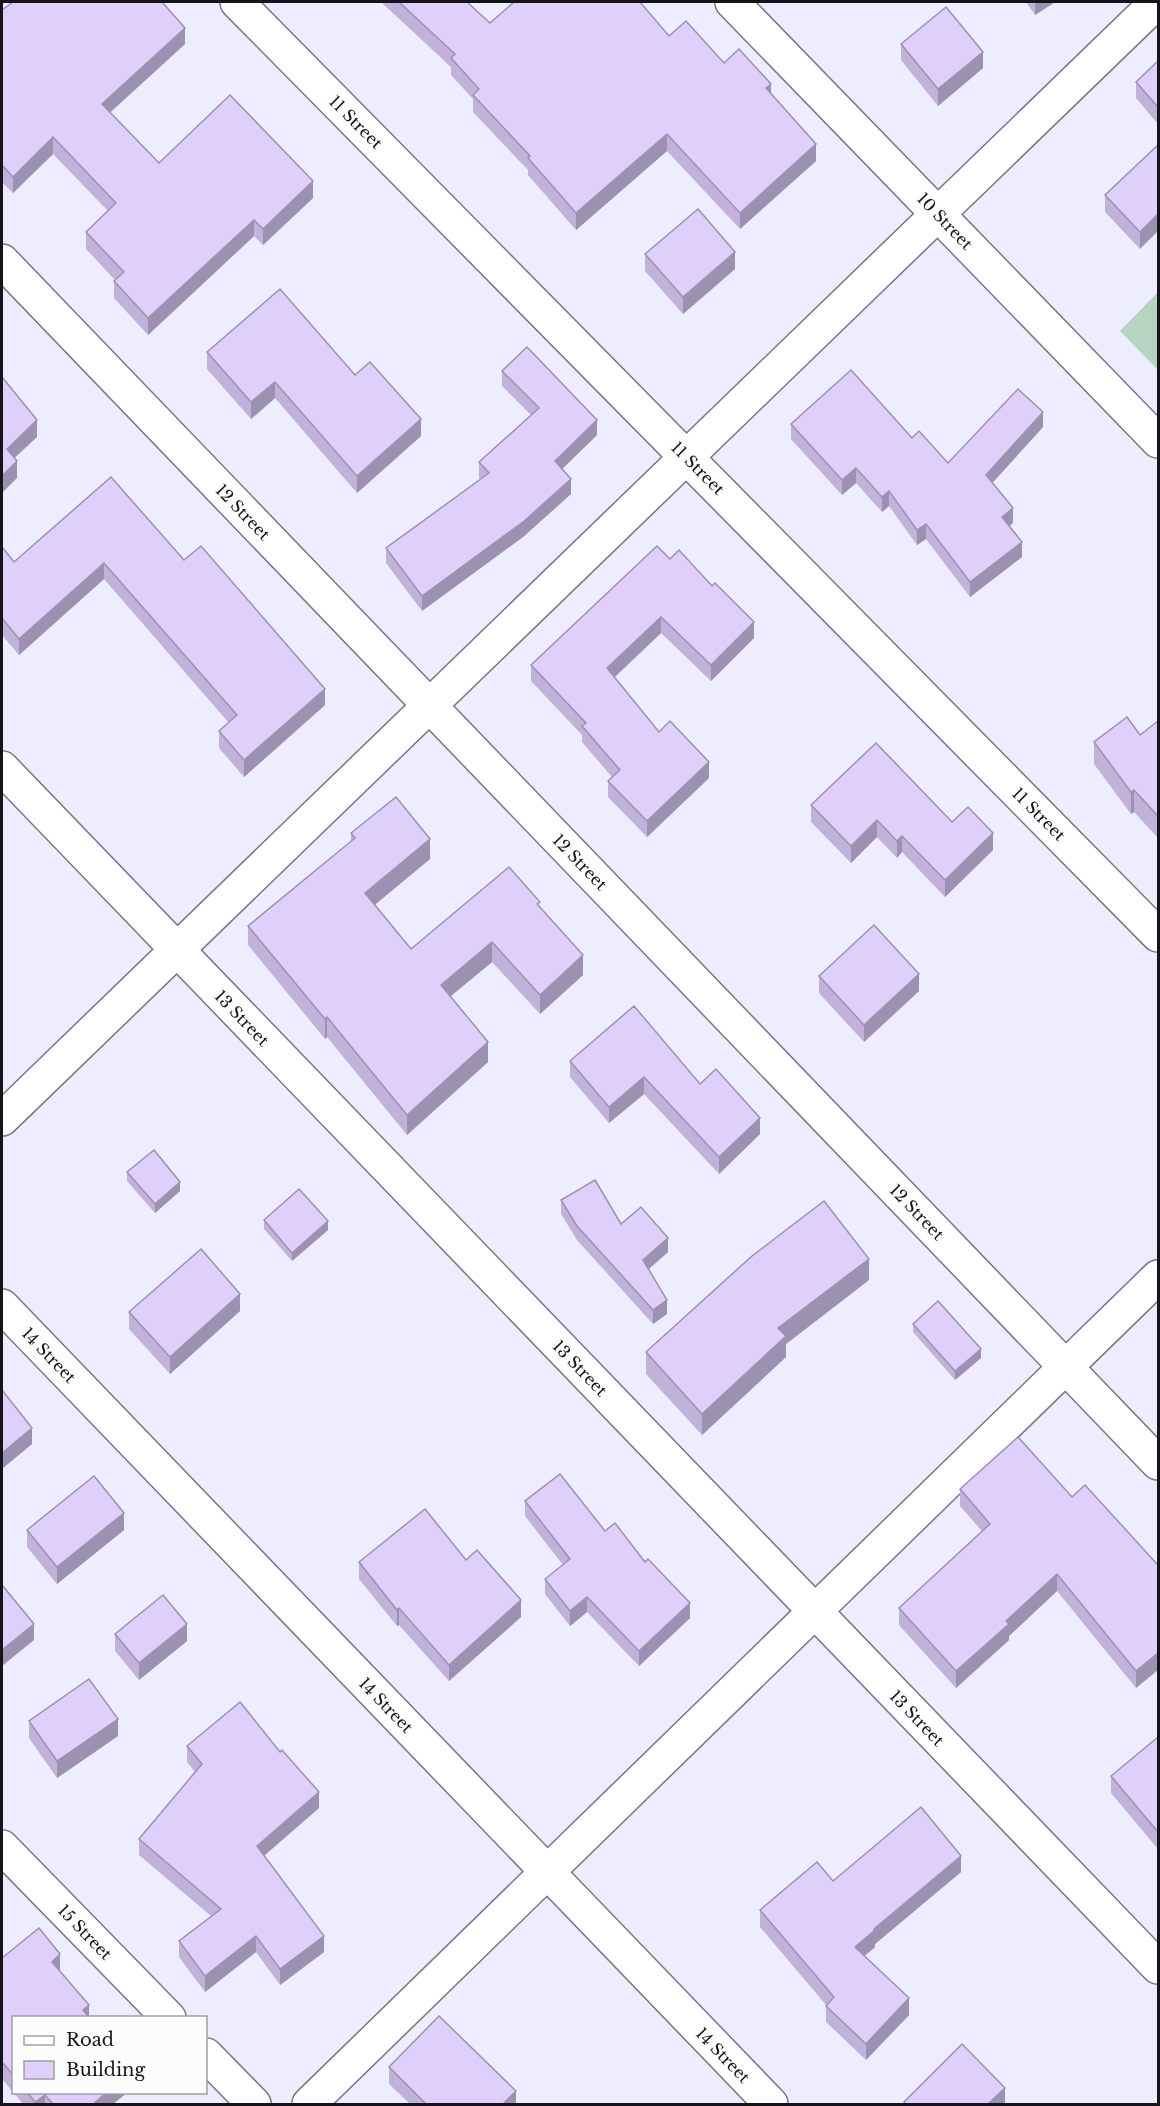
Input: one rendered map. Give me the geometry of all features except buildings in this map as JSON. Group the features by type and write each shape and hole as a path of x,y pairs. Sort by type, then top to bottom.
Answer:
{"street":[{"name":"11 Street","path":"237,2 1158,935"},
{"name":"10 Street","path":"732,2 1158,441"},
{"path":"2,1119 1157,2"},
{"name":"12 Street","path":"2,261 1158,1463"},
{"name":"13 Street","path":"2,768 1158,1967"},
{"path":"309,2104 1158,1277"},
{"name":"14 Street","path":"2,1306 771,2104"},
{"name":"15 Street","path":"2,1846 167,2016"},
{"path":"207,2056 254,2104"}],"green space":[{"path":"1158,292 1158,370 1120,331"}]}
